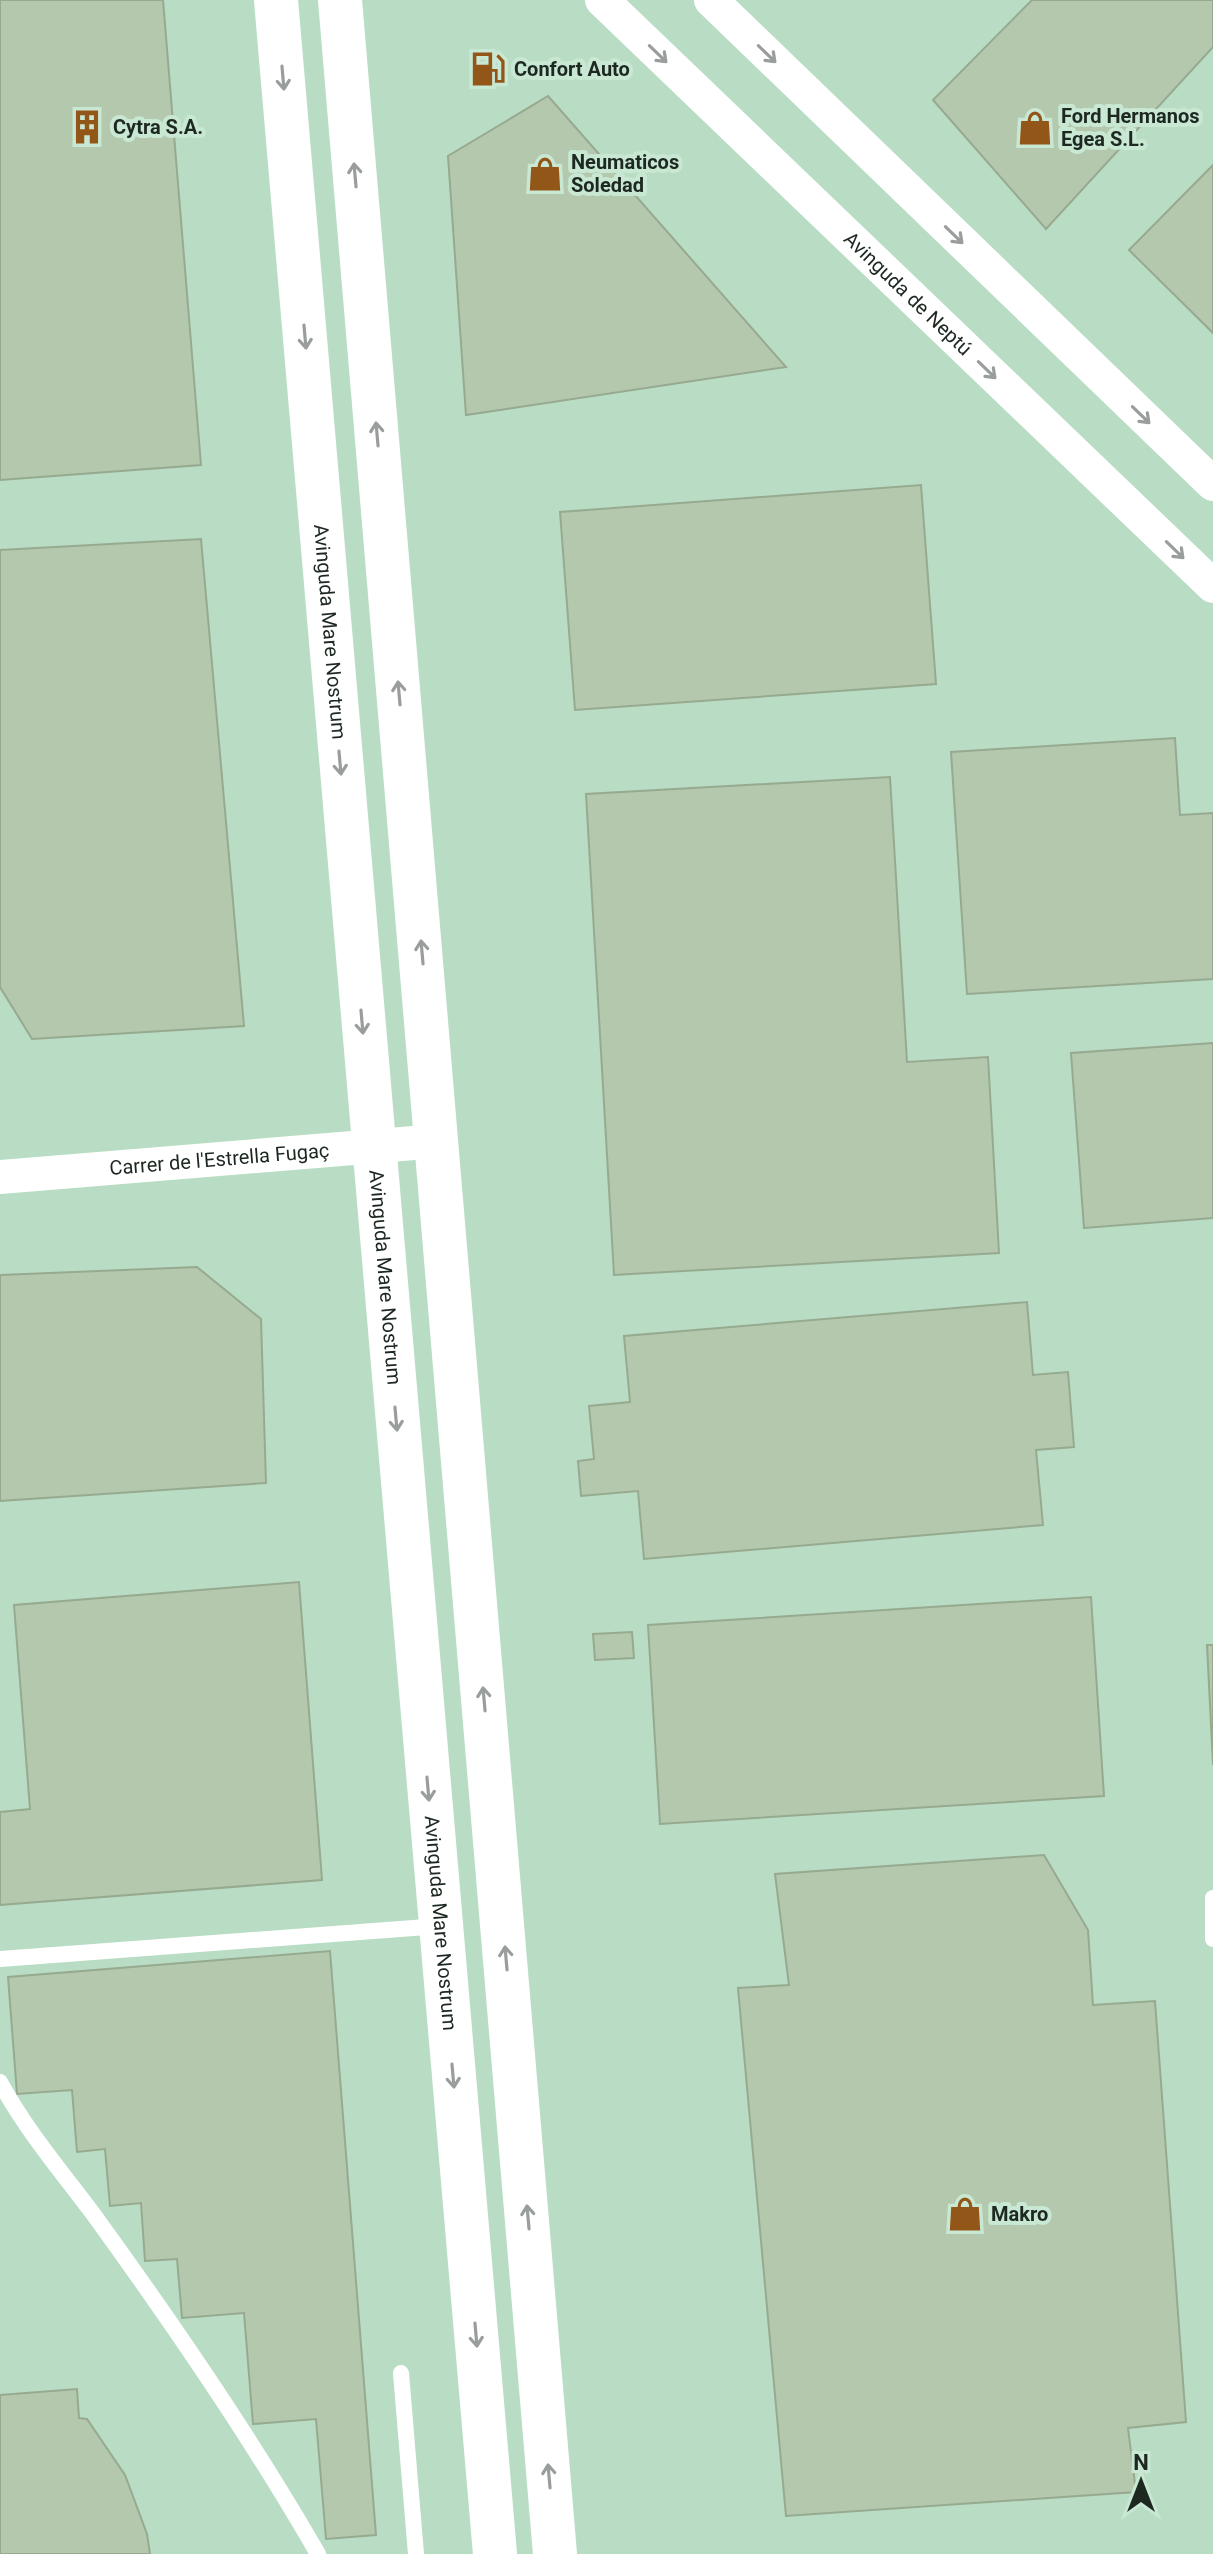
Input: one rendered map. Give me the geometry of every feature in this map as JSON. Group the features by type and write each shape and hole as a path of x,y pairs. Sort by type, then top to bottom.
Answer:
{"main road":[{"name":"Avinguda Mare Nostrum","path":"276,0 495,2554"},
{"path":"340,0 555,2554"}],"street":[{"name":"Avinguda de Neptú","path":"602,0 1213,586"},
{"path":"711,0 1213,484"},
{"name":"Carrer de l'Estrella Fugaç","path":"0,1177 438,1141"}],"lane":[{"path":"1213,1898 1213,1939"},
{"path":"0,1959 440,1926"},
{"path":"0,2082 22,2122 94,2215 275,2479 318,2554"},
{"path":"401,2373 416,2554"}],"shaded area":[{"path":"0,0 1213,0 1213,2554 0,2554"}],"building":[{"name":"Cytra S.A.","path":"0,0 163,0 201,465 0,480"},
{"path":"1032,0 1213,0 1213,47 1046,229 933,100"},
{"path":"548,96 786,367 466,415 448,156"},
{"path":"1213,165 1213,333 1129,250"},
{"path":"921,485 936,684 575,710 560,512"},
{"path":"201,539 244,1026 32,1039 0,987 0,550"},
{"path":"1175,738 1180,815 1213,813 1213,979 967,994 951,752"},
{"path":"890,777 907,1062 988,1057 999,1253 614,1275 586,794"},
{"path":"1213,1043 1213,1218 1084,1228 1071,1053"},
{"path":"197,1267 261,1319 266,1483 0,1501 0,1275"},
{"path":"1027,1302 1033,1375 1068,1372 1074,1447 1036,1450 1043,1525 644,1559 638,1491 581,1496 578,1461 594,1459 589,1406 630,1402 624,1336"},
{"path":"299,1582 322,1880 0,1905 0,1812 30,1809 14,1605"},
{"path":"1091,1597 1104,1796 660,1824 648,1625"},
{"path":"632,1632 634,1658 595,1660 593,1634"},
{"path":"1207,1645 1213,1645 1213,1765"},
{"name":"Makro","path":"1044,1855 1088,1930 1093,2005 1155,2001 1186,2422 1128,2428 1136,2492 786,2516 738,1988 789,1985 775,1874"},
{"path":"330,1951 376,2535 326,2539 316,2419 253,2424 244,2313 182,2318 177,2259 145,2261 141,2203 110,2206 105,2149 77,2152 72,2090 17,2094 8,1977"},
{"path":"77,2389 79,2418 87,2419 125,2475 147,2534 150,2554 0,2554 0,2395"}],"place":[{"name":"Confort Auto","path":"488,69"},
{"name":"Cytra S.A.","path":"87,127"},
{"name":"Ford Hermanos Egea S.L.","path":"1035,128"},
{"name":"Neumaticos Soledad","path":"545,174"},
{"name":"Makro","path":"965,2214"}]}
